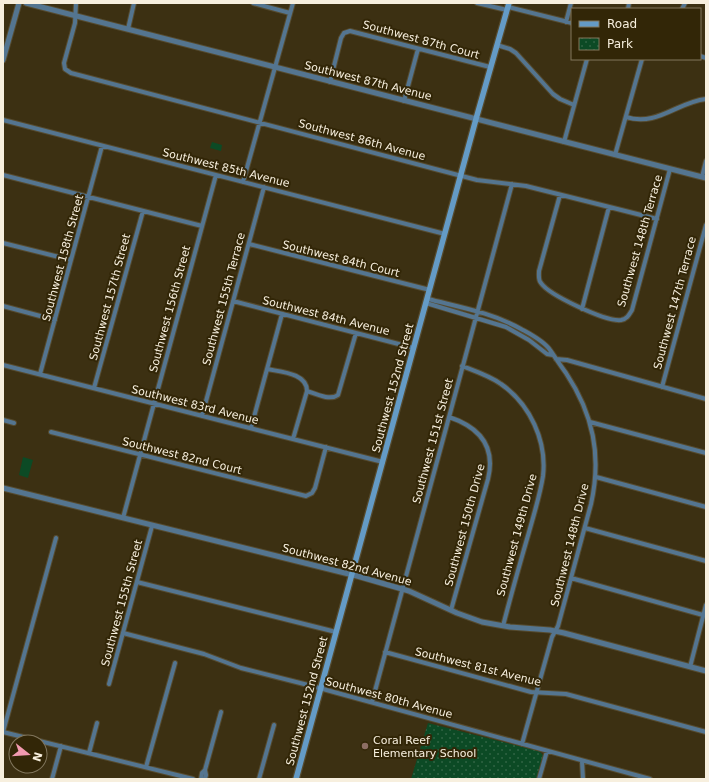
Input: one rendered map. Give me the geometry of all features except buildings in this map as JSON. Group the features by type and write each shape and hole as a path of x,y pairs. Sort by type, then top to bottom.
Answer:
{"main road":[{"name":"Southwest 152nd Street","path":"296,779 490,67 508,7"}],"street":[{"path":"3,60 19,3"},
{"name":"Southwest 87th Avenue","path":"26,3 704,178"},
{"path":"75,15 76,3"},
{"path":"128,29 134,3"},
{"path":"253,3 290,13"},
{"path":"243,182 293,3"},
{"path":"477,3 508,7 571,23"},
{"path":"566,22 571,3"},
{"name":"Southwest 86th Avenue","path":"75,15 75,23 64,62 65,69 68,73 461,175 486,181 526,186 657,219"},
{"name":"Southwest 87th Court","path":"330,82 340,41 346,32 354,32 490,67"},
{"path":"497,45 508,48 516,53 553,94 574,105"},
{"path":"404,101 418,48"},
{"path":"564,142 587,60"},
{"path":"615,155 642,60"},
{"path":"626,117 639,120 648,119 706,99"},
{"name":"Southwest 85th Avenue","path":"3,120 445,234"},
{"name":"Southwest 158th Street","path":"40,374 102,146"},
{"path":"704,178 706,161"},
{"name":"Southwest 148th Terrace","path":"582,309 616,320 627,318 632,310 670,169"},
{"path":"3,175 202,226"},
{"name":"Southwest 156th Street","path":"123,518 216,175"},
{"name":"Southwest 151st Street","path":"372,702 512,184"},
{"name":"Southwest 155th Terrace","path":"202,416 264,187"},
{"path":"560,194 539,271 539,278 541,284 549,290 582,309 609,207"},
{"name":"Southwest 157th Street","path":"94,388 143,211"},
{"name":"Southwest 147th Terrace","path":"662,387 706,225"},
{"path":"3,243 71,260"},
{"name":"Southwest 84th Court","path":"249,244 430,290"},
{"path":"427,301 477,312 507,322 541,342 550,350 552,355"},
{"path":"427,301 506,327 529,340 547,354 552,355"},
{"name":"Southwest 84th Avenue","path":"233,302 356,332 414,348"},
{"path":"3,306 55,320"},
{"path":"251,428 282,314"},
{"path":"307,391 328,397 336,396 340,390 356,332"},
{"name":"Southwest 148th Drive","path":"522,744 552,637 558,626 593,497 596,477 596,449 590,422 580,396 552,355"},
{"path":"556,359 567,360 706,398"},
{"name":"Southwest 83rd Avenue","path":"3,365 383,462"},
{"name":"Southwest 149th Drive","path":"462,366 500,383 513,394 526,409 535,425 542,449 543,467 540,492 502,626"},
{"path":"267,369 300,378 306,384 307,391 293,439"},
{"name":"Southwest 150th Drive","path":"449,417 467,425 476,432 486,445 491,462 488,479 451,610"},
{"path":"3,420 14,423"},
{"path":"590,422 706,453"},
{"name":"Southwest 82nd Court","path":"51,432 301,495 310,495 315,488 326,447"},
{"path":"596,477 706,507"},
{"name":"Southwest 82nd Avenue","path":"3,488 352,575 402,589 475,620 502,626 555,631 706,671"},
{"name":"Southwest 155th Street","path":"109,684 152,526"},
{"path":"585,528 706,561"},
{"path":"56,538 3,732 193,779"},
{"path":"571,578 703,615"},
{"path":"137,582 336,632"},
{"path":"690,666 706,605"},
{"name":"Southwest 80th Avenue","path":"123,633 204,654 231,665 321,688 650,779"},
{"name":"Southwest 81st Avenue","path":"385,652 536,692 566,694 706,732"},
{"path":"146,767 175,663"},
{"path":"200,779 205,770 221,712"},
{"path":"89,753 97,723"},
{"path":"259,779 274,725"},
{"path":"52,779 61,746"},
{"path":"539,779 547,751"},
{"path":"582,761 583,779"},
{"path":"205,770 205,779"}],"green space":[{"path":"212,142 222,145 221,151 210,148"},
{"path":"23,457 33,460 28,478 19,475"},
{"path":"428,723 539,751 544,756 538,779 411,779"}],"place":[{"name":"Coral Reef Elementary School","path":"365,746"}]}
